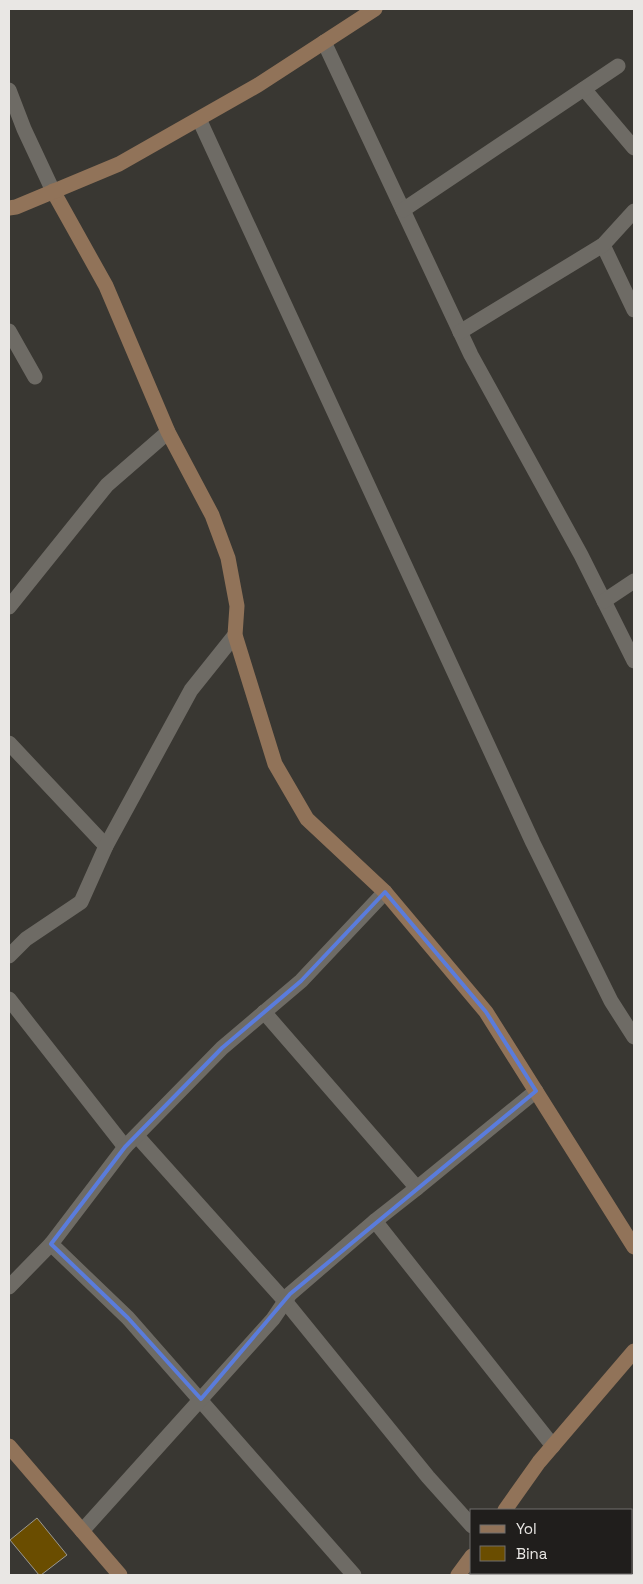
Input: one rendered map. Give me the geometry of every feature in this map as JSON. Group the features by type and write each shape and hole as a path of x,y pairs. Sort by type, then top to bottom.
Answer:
{"street":[{"path":"11,210 119,164 258,86 375,9"},
{"path":"324,42 460,332 604,601 634,661"},
{"path":"403,210 618,66"},
{"path":"584,88 634,148"},
{"path":"9,90 24,129 53,192 106,286 168,432 212,515 228,558 237,606 235,635 275,764 307,819 385,892 486,1012 634,1248"},
{"path":"199,118 533,843 610,1001 634,1037"},
{"path":"460,332 603,245 634,211"},
{"path":"603,245 634,310"},
{"path":"9,330 35,377"},
{"path":"9,607 107,486 168,432"},
{"path":"604,601 634,580"},
{"path":"9,956 26,940 81,902 106,846 191,690 235,635"},
{"path":"9,743 106,846"},
{"path":"9,1287 51,1244 125,1147 222,1048 301,981 385,892"},
{"path":"9,999 125,1147"},
{"path":"264,1012 417,1188"},
{"path":"82,1531 273,1319 290,1294 375,1220 536,1091"},
{"path":"137,1136 285,1301 428,1477 470,1524"},
{"path":"375,1220 553,1446"},
{"path":"51,1244 128,1318 354,1575"},
{"path":"506,1509 553,1446 634,1350"},
{"path":"9,1446 120,1575"},
{"path":"458,1575 470,1559"}],"highlighted area":[{"path":"385,892 486,1012 536,1091 290,1294 201,1399 128,1318 51,1244 125,1147 222,1048 301,981"}],"building":[{"path":"37,1518 67,1555 41,1575 10,1540"}]}
